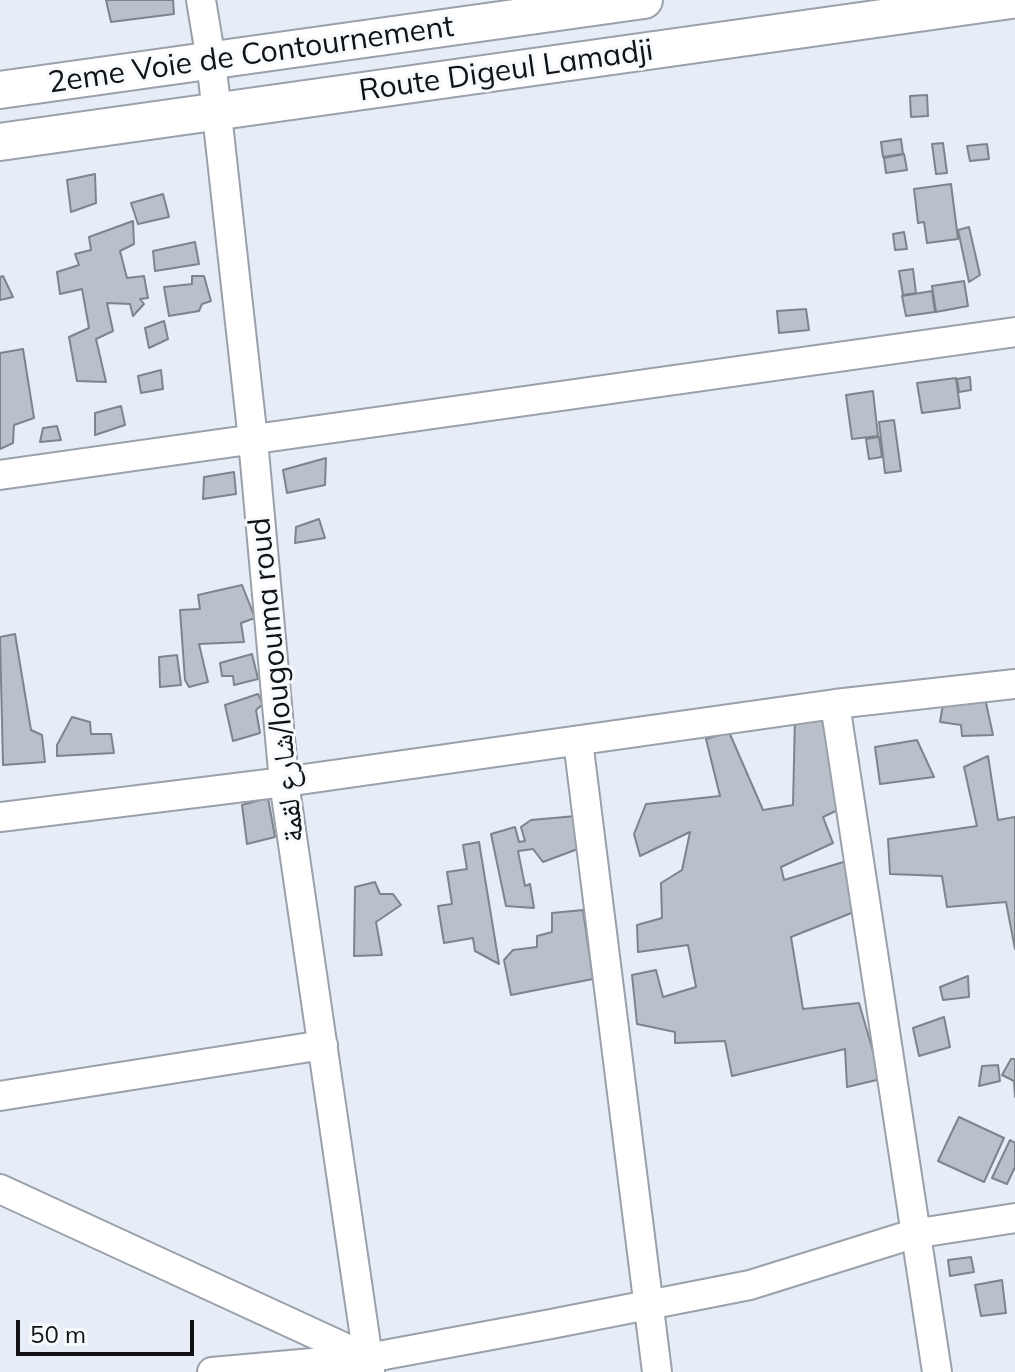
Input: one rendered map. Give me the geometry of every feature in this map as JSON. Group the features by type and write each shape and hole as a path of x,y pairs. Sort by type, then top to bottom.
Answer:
{"main road":[{"name":"2eme Voie de Contournement","path":"0,90 644,0"},
{"name":"Route Digeul Lamadji","path":"0,142 1011,0"}],"street":[{"name":"شارع لقمة/lougouma roud","path":"201,0 211,60 253,440 284,782 369,1365"},
{"path":"0,475 1015,332"},
{"path":"0,817 284,782 835,704 1015,684"},
{"path":"835,704 913,1234 937,1372"},
{"path":"578,741 646,1305 657,1372"},
{"path":"0,1096 323,1045"},
{"path":"0,1189 369,1365"},
{"path":"212,1372 369,1365 750,1285 913,1234 1015,1218"}],"building":[{"path":"106,0 173,0 174,14 111,22"},
{"path":"927,95 928,116 911,117 910,96"},
{"path":"901,139 903,154 883,157 881,142"},
{"path":"943,143 947,173 936,174 932,144"},
{"path":"987,144 989,159 970,161 967,146"},
{"path":"904,154 907,170 886,173 884,158"},
{"path":"95,174 96,203 71,212 67,180"},
{"path":"951,184 958,239 927,243 924,222 918,223 914,189"},
{"path":"163,194 169,217 138,224 131,203"},
{"path":"133,221 134,244 120,251 127,278 144,276 148,298 140,299 144,304 133,316 130,304 107,303 113,331 96,339 106,382 77,381 69,337 89,328 82,289 60,294 57,272 79,265 75,254 91,250 89,237"},
{"path":"969,227 980,275 969,282 958,230"},
{"path":"904,232 907,249 895,250 893,234"},
{"path":"195,242 199,264 155,271 153,251"},
{"path":"913,269 916,293 903,295 899,271"},
{"path":"3,276 13,297 0,300 0,277"},
{"path":"192,276 204,276 211,301 202,304 199,311 169,316 164,287 192,284"},
{"path":"964,281 968,306 936,312 932,286"},
{"path":"932,291 935,312 906,316 902,296"},
{"path":"806,309 809,330 779,333 777,311"},
{"path":"164,321 168,339 149,348 145,328"},
{"path":"23,349 34,418 14,425 13,443 0,449 0,353"},
{"path":"161,370 163,389 141,393 138,376"},
{"path":"970,377 971,390 959,392 957,379"},
{"path":"956,378 960,408 922,413 917,383"},
{"path":"873,391 878,436 852,439 846,395"},
{"path":"121,406 125,425 95,435 95,413"},
{"path":"894,420 901,471 885,473 879,422"},
{"path":"57,426 61,440 40,442 43,428"},
{"path":"879,437 882,457 869,459 866,439"},
{"path":"326,458 325,485 287,493 283,470"},
{"path":"234,472 236,494 203,499 204,477"},
{"path":"319,519 325,538 295,543 296,527"},
{"path":"242,585 255,618 241,623 244,642 199,644 208,682 189,687 185,680 180,610 200,609 198,595"},
{"path":"15,634 31,730 42,735 45,762 3,765 0,637"},
{"path":"252,654 258,679 234,685 233,676 222,676 220,663"},
{"path":"177,655 181,685 160,687 159,657"},
{"path":"258,694 263,704 256,710 260,733 233,741 225,705"},
{"path":"985,698 993,735 962,736 961,725 940,722 943,704"},
{"path":"795,716 822,720 842,808 823,817 833,843 781,867 784,880 850,860 854,912 791,937 803,1009 859,1003 881,1079 847,1087 845,1049 732,1076 725,1041 675,1043 675,1032 637,1024 632,975 656,970 663,997 696,987 688,945 638,952 637,925 662,918 661,883 682,870 690,832 640,856 634,834 646,804 720,796 706,739 729,732 763,810 793,805"},
{"path":"72,717 90,722 91,734 111,734 114,753 57,756 57,745"},
{"path":"917,740 934,777 880,784 875,747"},
{"path":"988,756 998,820 1015,817 1015,949 1006,902 947,907 942,876 890,874 888,839 977,826 964,767"},
{"path":"268,798 275,837 247,844 242,805"},
{"path":"576,816 583,847 543,862 533,849 518,851 525,886 530,884 534,908 506,906 491,834 515,827 519,842 525,841 521,827 531,820"},
{"path":"479,842 499,964 475,951 473,938 444,943 438,906 452,904 447,872 467,869 463,845"},
{"path":"375,882 380,894 393,894 401,905 376,922 382,955 354,956 355,887"},
{"path":"583,910 593,979 511,995 504,960 513,950 537,947 537,936 552,932 552,913"},
{"path":"968,976 969,997 943,1000 940,987"},
{"path":"944,1017 950,1047 919,1056 913,1028"},
{"path":"1011,1059 1015,1059 1015,1097 1014,1081 1002,1075"},
{"path":"998,1065 1000,1081 979,1086 982,1066"},
{"path":"959,1117 1004,1138 984,1182 938,1161"},
{"path":"1010,1140 1015,1143 1015,1167 1007,1184 992,1178"},
{"path":"971,1257 974,1272 950,1276 948,1260"},
{"path":"1002,1280 1006,1313 981,1316 975,1285"}]}
